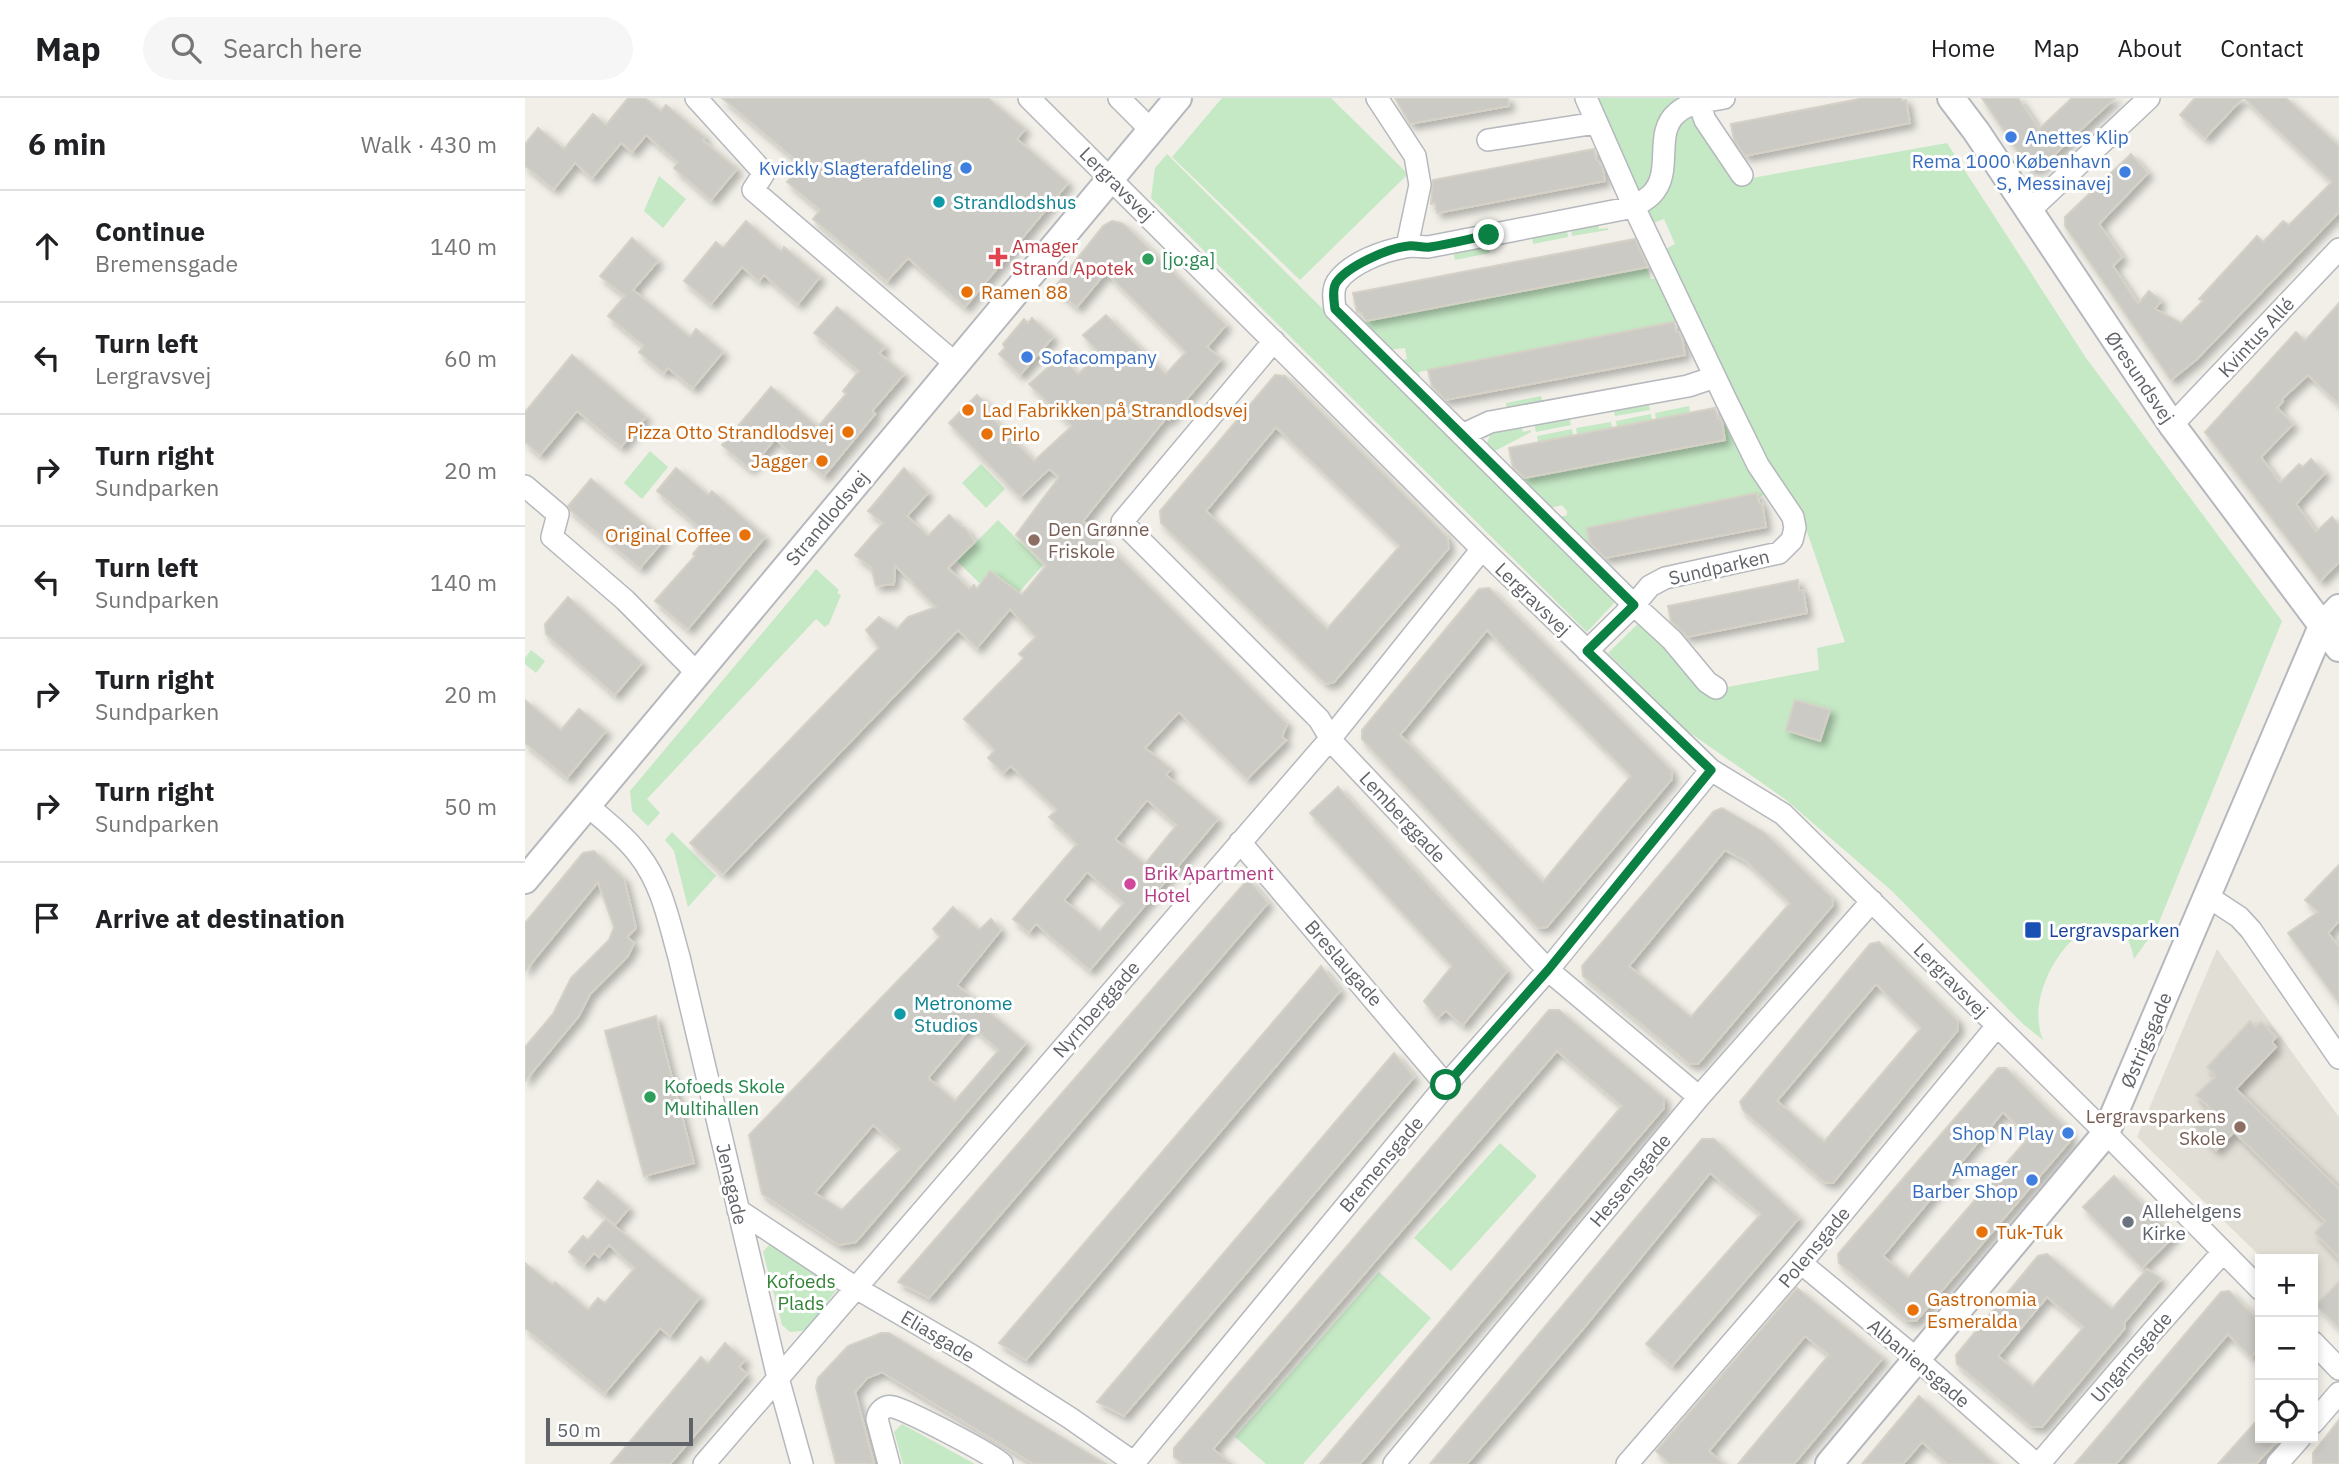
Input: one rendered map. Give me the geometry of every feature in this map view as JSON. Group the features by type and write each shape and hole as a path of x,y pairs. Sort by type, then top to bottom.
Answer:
{"street":[{"path":"697,98 764,173 753,190 956,364"},
{"name":"Lergravsvej","path":"1029,98 1482,550 1711,770 1783,814 2255,1284"},
{"path":"1119,98 1151,130"},
{"name":"Strandlodsvej","path":"525,880 1178,98"},
{"path":"1377,98 1415,156 1420,185 1407,246"},
{"name":"Sundparken","path":"1586,98 1715,377 1758,465 1793,517 1795,528 1792,540 1779,554 1665,578 1650,586 1587,651"},
{"path":"1716,688 1700,675 1672,639 1634,605 1335,309 1333,295 1335,284 1346,272 1382,254 1407,246 1427,247 1635,207 1653,193 1664,172 1665,135 1669,123 1677,113 1699,103 1724,98"},
{"name":"Øresundsvej","path":"1951,98 1976,131 2172,425 2331,617 2339,648"},
{"path":"2029,211 2149,98"},
{"path":"1699,103 1705,120 1742,175"},
{"path":"1488,140 1596,123"},
{"name":"Kvintus Allé","path":"2172,425 2339,250"},
{"name":"Lemberggade","path":"1274,341 1122,522 1319,719 1330,739 1548,970 1699,1097"},
{"path":"1462,435 1490,422 1688,386 1715,377"},
{"path":"525,486 558,514 552,537 625,600 697,673"},
{"name":"Nyrnberggade","path":"704,1464 1330,739 1482,550"},
{"name":"Østrigsgade","path":"1829,1464 2106,1133 2207,896 2331,617"},
{"name":"Bremensgade","path":"1135,1464 1446,1085 1548,970 1711,770"},
{"name":"Jenagade","path":"588,806 638,853 653,876 662,898 682,970 778,1378 802,1464"},
{"name":"Breslaugade","path":"1240,842 1446,1085"},
{"path":"2207,896 2239,917 2251,930 2339,1058"},
{"name":"Hessensgade","path":"1394,1464 1699,1097 1872,901"},
{"name":"Polensgade","path":"1629,1463 1801,1263 1997,1026"},
{"name":"Eliasgade","path":"738,1210 856,1287 971,1355 1105,1441 1135,1464"},
{"name":"Ungarnsgade","path":"2038,1464 2223,1252"},
{"name":"Albaniensgade","path":"1801,1263 2038,1464"},
{"path":"2318,1347 2339,1369"},
{"path":"2318,1417 2339,1393"},
{"path":"889,1464 877,1419 882,1410 892,1407 946,1432 1002,1464"},
{"path":"2277,1464 2296,1443"}],"shaded area":[{"name":"Lergravsparkens Skole","path":"2217,949 2339,1117 2339,1282 2318,1302 2318,1254 2258,1254 2137,1137"}],"green space":[{"path":"1222,98 1331,98 1408,174 1300,280 1172,157"},
{"name":"Lergravsparken","path":"1592,98 1692,98 1741,180 1947,143 2086,358 2282,621 2157,927 2134,959 2124,933 2109,923 2091,927 2072,940 2055,961 2043,987 2038,1014 2043,1040 2023,1024 1892,891 1785,799 1683,728 1608,653 1639,623 1706,691 1819,670 1817,648 1845,642 1803,520 1757,448 1664,250 1675,244 1664,219 1651,224"},
{"path":"1167,154 1616,601 1587,632 1151,198 1155,168"},
{"path":"659,176 686,199 663,228 644,211"},
{"path":"1598,223 1599,229 1608,230 1572,236 1571,229"},
{"path":"1567,229 1568,237 1533,244 1532,236"},
{"path":"1489,244 1490,253 1455,260 1453,251"},
{"path":"1647,268 1651,279 1659,278 1681,322 1419,372 1421,384 1398,361 1407,359 1405,348 1388,350 1363,322"},
{"path":"1541,396 1543,405 1507,412 1506,403"},
{"path":"1648,402 1650,410 1615,416 1613,408"},
{"path":"1689,406 1690,413 1656,419 1655,413"},
{"path":"1651,414 1652,420 1617,427 1616,421"},
{"path":"1569,416 1571,425 1536,432 1534,423"},
{"path":"1725,417 1767,493 1758,498 1756,493 1588,528 1592,550 1557,518 1567,515 1562,505 1547,509 1519,479 1725,441 1721,418"},
{"path":"1611,422 1612,428 1577,435 1576,428"},
{"path":"1521,426 1523,432 1531,432 1493,452 1486,446 1491,432"},
{"path":"1572,429 1573,436 1538,442 1537,436"},
{"path":"650,451 668,467 642,499 624,483"},
{"path":"981,464 1005,489 986,508 962,483"},
{"path":"998,520 1043,565 1005,608 957,561"},
{"path":"816,569 841,595 829,624 825,627 816,619 647,799 660,813 648,826 632,811 630,791"},
{"path":"531,650 545,661 536,673 525,664 525,658"},
{"path":"672,832 716,876 688,907 674,851 665,840"},
{"path":"1500,1143 1537,1176 1451,1271 1414,1238"},
{"name":"Kofoeds Plads","path":"769,1245 777,1246 840,1285 808,1328 801,1331 790,1332 782,1325 763,1252"},
{"path":"1379,1272 1431,1318 1303,1464 1266,1464 1235,1437"},
{"path":"902,1424 975,1464 903,1464 894,1432"}],"building":[{"path":"628,98 645,98 661,111 666,105 705,137 702,140 737,169 711,200 674,168 678,162 646,135 632,152 621,143 592,178 575,163 554,189 525,166 525,144 538,128 564,149 593,114 606,125"},
{"name":"Strandlodshus","path":"722,98 988,98 1025,129 1017,139 1068,183 965,307 908,258 887,281 813,219 820,210 787,182 802,165"},
{"path":"1395,98 1508,98 1509,106 1410,124"},
{"path":"1864,98 1906,100 1910,123 1745,156 1734,140 1731,124"},
{"path":"1982,98 2018,98 2039,129 2072,98 2115,98 2039,169 2029,168"},
{"path":"2195,98 2243,98 2205,138 2180,115"},
{"path":"2244,98 2286,98 2339,146 2339,212 2196,360 2171,380 2065,226 2065,217 2131,154 2148,173 2099,224 2122,257 2113,266 2138,304 2149,291 2161,301 2155,309 2181,323 2203,301 2199,299 2257,236 2263,242 2283,221 2289,225 2332,182"},
{"path":"1594,149 1605,181 1437,213 1435,203 1431,204 1433,180"},
{"path":"746,221 781,251 784,247 820,277 798,304 764,275 759,281 742,267 711,304 684,281 716,242 723,248"},
{"path":"1112,221 1126,226 1226,325 1207,347 1221,359 1169,420 1166,418 1083,521 1287,724 1282,737 1286,740 1247,779 1179,712 1145,748 1171,769 1166,775 1218,819 1090,970 1036,924 1029,932 1013,919 1077,844 1049,817 1057,810 1011,766 1003,773 988,758 995,750 964,719 1024,658 1019,654 1036,637 1010,609 977,648 958,630 723,874 690,843 879,648 866,630 879,617 897,629 908,617 936,607 895,566 894,584 876,586 871,567 855,555 883,523 868,511 904,468 928,493 907,516 928,536 949,515 964,527 975,542 948,568 969,589 974,585 977,589 990,571 1022,595 1046,566 1016,535 1059,477 1049,469 1020,497 949,423 977,395 991,408 987,413 1034,461 1072,426 1029,384 1061,356 1078,374 1100,354 1083,335 1106,315 1166,374 1186,352 1106,272 1077,307 1054,288 1103,226","holes":["1147,800 1177,825 1145,864 1115,839","1087,872 1124,903 1100,931 1064,900"]},
{"path":"632,238 658,261 633,290 690,337 696,329 723,352 693,388 668,368 664,373 639,352 644,346 608,316 625,296 600,276"},
{"path":"1635,239 1648,267 1366,321 1361,312 1357,312 1353,293"},
{"path":"2339,303 2339,404 2308,375 2282,399 2277,408 2293,424 2261,457 2280,483 2299,464 2303,467 2311,459 2325,473 2296,504 2316,532 2332,517 2339,525 2339,562 2320,581 2205,432 2296,332 2305,341"},
{"path":"837,307 885,347 879,353 904,374 872,411 875,414 824,476 800,455 797,458 775,439 750,469 722,445 771,387 818,427 846,394 843,391 859,371 814,333"},
{"path":"1032,318 1053,337 1020,375 999,354 1005,348 1003,344 1024,319 1028,323"},
{"path":"1674,322 1676,332 1679,332 1682,338 1685,355 1445,400 1432,386 1428,370"},
{"path":"572,355 646,417 621,447 577,411 540,455 525,442 525,412"},
{"path":"1275,375 1285,376 1447,537 1449,548 1334,682 1326,684 1161,523 1160,511","holes":["1276,427 1400,546 1327,629 1206,511"]},
{"path":"1715,408 1722,422 1725,440 1525,478 1513,467 1509,448"},
{"path":"676,468 708,495 712,491 765,537 688,629 655,601 695,556 693,554 708,535 657,491"},
{"path":"591,479 664,540 640,568 568,506"},
{"path":"1757,493 1759,504 1762,503 1766,527 1605,558 1590,543 1587,528"},
{"path":"1798,580 1799,590 1803,590 1807,613 1687,637 1671,621 1668,606"},
{"path":"1489,588 1671,770 1672,779 1547,927 1538,928 1362,739 1362,730 1479,589","holes":["1487,630 1631,776 1543,882 1400,735"]},
{"path":"568,597 642,663 615,695 546,634 545,624"},
{"path":"525,700 561,730 579,709 606,731 567,778 525,743"},
{"path":"1795,700 1830,710 1820,741 1786,730"},
{"path":"1338,787 1507,971 1463,1025 1446,1011 1437,1018 1424,1001 1452,966 1310,813"},
{"path":"1722,808 1765,833 1832,898 1833,905 1698,1064 1690,1064 1583,976 1582,966 1714,811","holes":["1725,850 1746,861 1790,903 1691,1017 1629,966"]},
{"path":"594,851 624,879 636,928 627,937 634,943 628,956 590,994 579,1016 525,1081 525,1047 553,1014 571,978 609,940 614,927 598,882 525,971 525,923 583,853"},
{"path":"2339,865 2339,921 2328,933 2339,947 2339,1003 2288,933 2318,912 2305,900"},
{"path":"1248,879 1268,903 929,1298 898,1282"},
{"name":"Metronome Studios","path":"953,907 979,930 991,919 1001,930 957,985 1026,1043 856,1242 839,1245 762,1194 749,1135 940,937 933,929","holes":["972,1026 999,1050 955,1101 928,1078","873,1125 901,1149 842,1210 815,1193"]},
{"path":"1879,942 1958,1021 1958,1030 1833,1183 1824,1182 1743,1110 1740,1102 1870,944","holes":["1876,984 1921,1028 1824,1142 1777,1101"]},
{"path":"1321,966 1340,991 1026,1360 999,1343"},
{"path":"1549,1010 1559,1010 1664,1098 1664,1108 1360,1464 1320,1464 1622,1106 1557,1051 1213,1449 1231,1464 1183,1464 1174,1457 1174,1448"},
{"name":"Kofoeds Skole Multihallen","path":"656,1016 694,1163 644,1176 605,1031"},
{"path":"2250,1021 2255,1027 2261,1022 2276,1037 2272,1042 2276,1047 2236,1089 2339,1189 2339,1258 2315,1233 2325,1221 2234,1132 2216,1150 2193,1125 2210,1108 2196,1095 2216,1076 2207,1067"},
{"path":"1394,1053 1414,1077 1124,1416 1097,1402"},
{"path":"1998,1068 2006,1068 2070,1132 2070,1141 1916,1321 1907,1321 1839,1263 1838,1254","holes":["2003,1112 2029,1137 1908,1278 1883,1256"]},
{"path":"1702,1139 1714,1139 1799,1218 1672,1366 1646,1344 1761,1214 1710,1173 1583,1329 1467,1464 1430,1464"},
{"name":"Allehelgens Kirke","path":"2114,1176 2174,1236 2142,1268 2083,1207"},
{"path":"598,1181 629,1208 615,1225 584,1198"},
{"path":"606,1219 700,1297 670,1336 660,1328 605,1393 525,1328 525,1263 553,1285 555,1282 588,1310 598,1298 605,1303 635,1268 609,1245 599,1257 594,1253 584,1265 569,1252 583,1236 588,1240"},
{"path":"2047,1254 2112,1309 2147,1269 2161,1279 2124,1323 2125,1328 2042,1427 2032,1427 1957,1364 1956,1355 2038,1256","holes":["2047,1297 2084,1327 2033,1386 1998,1356"]},
{"path":"2339,1282 2339,1328 2318,1307 2318,1303"},
{"path":"1797,1288 1883,1358 1794,1464 1738,1464 1829,1355 1805,1336 1709,1451 1723,1464 1670,1464 1656,1451"},
{"path":"2229,1291 2255,1317 2255,1353 2251,1357 2228,1334 2116,1464 2075,1464 2221,1292"},
{"path":"881,1333 889,1333 1106,1464 1034,1464 882,1372 867,1378 855,1392 874,1464 836,1464 816,1387 818,1378 848,1346"},
{"path":"725,1343 745,1360 739,1367 747,1374 670,1464 611,1464 701,1357 708,1364"},
{"path":"1919,1396 1995,1464 1948,1464 1922,1442 1903,1464 1862,1464"},
{"path":"2339,1420 2339,1464 2313,1464 2313,1453"},
{"path":"2255,1423 2255,1443 2275,1443 2256,1464 2218,1464"}],"place":[{"name":"Anettes Klip","path":"2011,137"},
{"name":"Kvickly Slagterafdeling","path":"966,168"},
{"name":"Rema 1000 København S, Messinavej","path":"2125,172"},
{"name":"Strandlodshus","path":"939,202"},
{"name":"Amager Strand Apotek","path":"998,257"},
{"name":"[jo:ga]","path":"1148,259"},
{"name":"Ramen 88","path":"967,292"},
{"name":"Sofacompany","path":"1027,357"},
{"name":"Lad Fabrikken på Strandlodsvej","path":"968,410"},
{"name":"Pizza Otto Strandlodsvej","path":"848,432"},
{"name":"Pirlo","path":"987,434"},
{"name":"Jagger","path":"822,461"},
{"name":"Original Coffee","path":"745,535"},
{"name":"Den Grønne Friskole","path":"1034,540"},
{"name":"Brik Apartment Hotel","path":"1130,884"},
{"name":"Lergravsparken","path":"2033,930"},
{"name":"Metronome Studios","path":"900,1014"},
{"name":"Kofoeds Skole Multihallen","path":"650,1097"},
{"name":"Lergravsparkens Skole","path":"2240,1127"},
{"name":"Shop N Play","path":"2068,1133"},
{"name":"Amager Barber Shop","path":"2032,1180"},
{"name":"Allehelgens Kirke","path":"2128,1222"},
{"name":"Tuk-Tuk","path":"1982,1232"},
{"name":"Gastronomia Esmeralda","path":"1913,1310"}],"route":[{"path":"1446,1085 1548,970 1711,770 1587,651 1634,605 1335,309 1335,284 1356,265 1407,246 1427,247 1489,235"}]}
